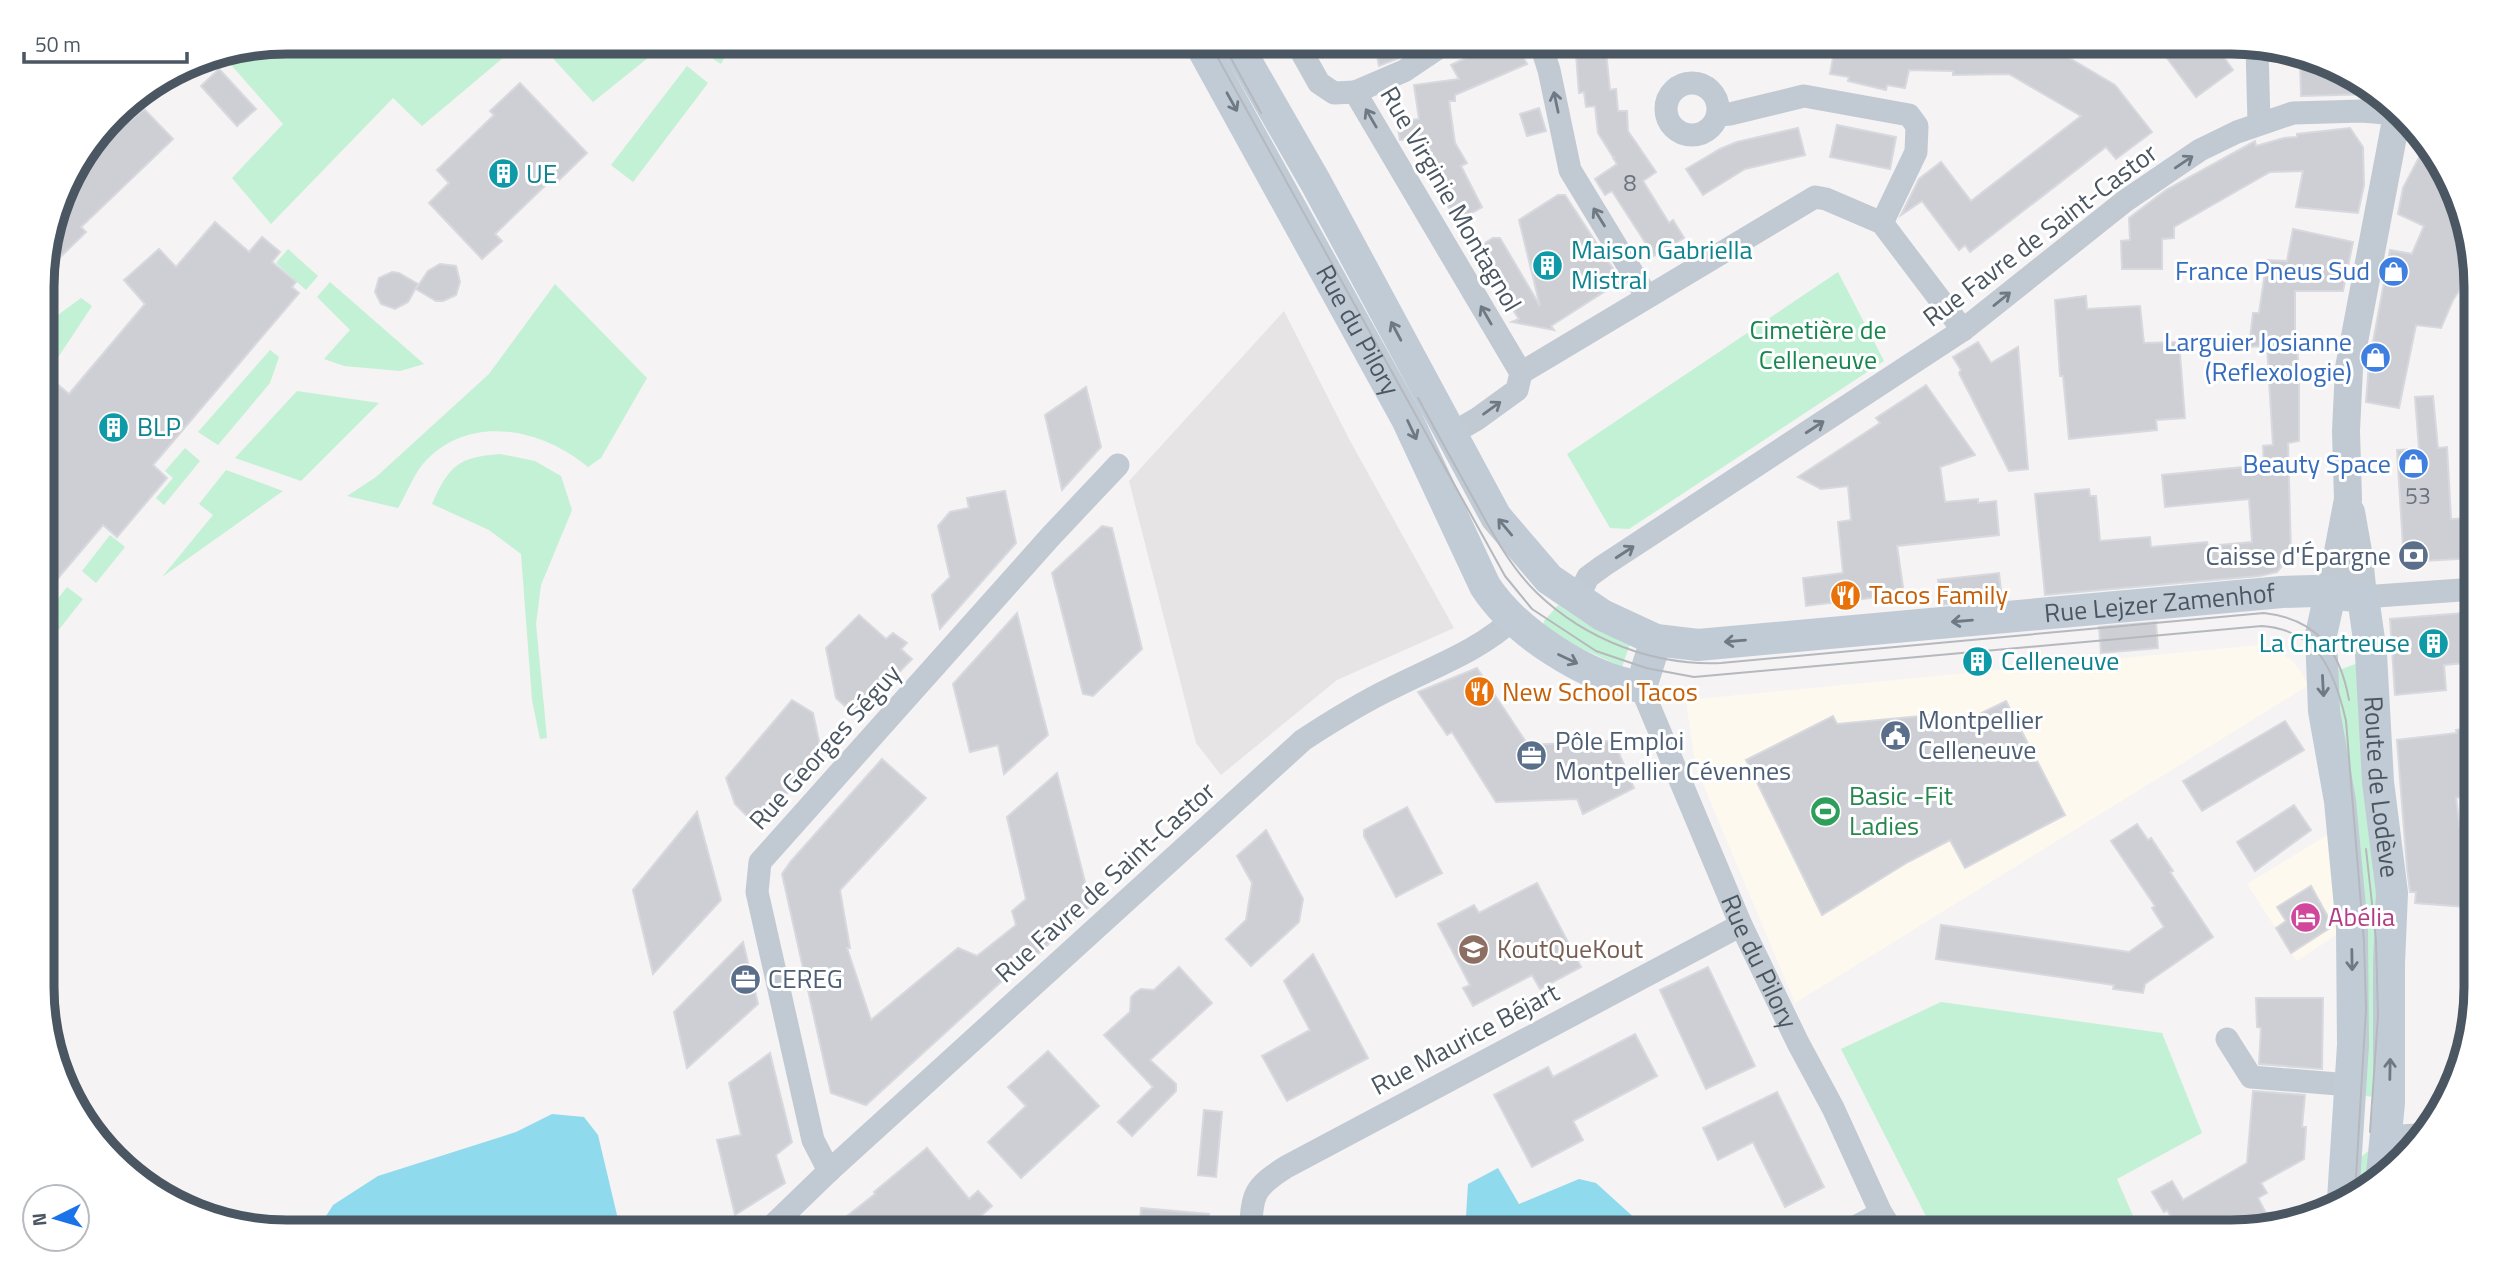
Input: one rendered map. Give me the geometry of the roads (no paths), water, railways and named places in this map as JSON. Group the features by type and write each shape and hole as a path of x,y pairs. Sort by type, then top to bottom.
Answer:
{"main road":[{"name":"Rue du Pilory","path":"1206,55 1407,419 1485,586 1514,618 1557,653 1611,679 1641,687"},
{"name":"Rue du Pilory","path":"1242,55 1316,183 1496,516 1549,579 1577,599"},
{"path":"1514,618 1549,579"},
{"name":"Rue Lejzer Zamenhof","path":"1577,599 1602,615 1656,640 1698,645 2282,592 2330,594"},
{"path":"2330,594 2363,597"},
{"name":"Route de Lodève","path":"2330,594 2321,635 2324,711 2340,801 2352,928 2353,1045 2344,1190"},
{"name":"Route de Lodève","path":"2363,597 2371,654 2378,782 2392,893 2389,1103 2401,1135 2392,1154"},
{"path":"1641,687 1656,640"},
{"path":"2346,1162 2359,1149 2401,1135"}],"street":[{"name":"Rue Virginie Montagnol","path":"1303,54 1319,83 1335,93 1355,92 1521,373"},
{"path":"1355,92 1404,71 1429,54"},
{"path":"1544,54 1570,170 1647,297"},
{"path":"2257,56 2259,123"},
{"path":"1718,115 1804,96 1909,115 1917,126 1916,152 1882,223"},
{"name":"Rue Favre de Saint-Castor","path":"1577,599 1588,577 1603,566 1963,330 2125,201 2200,150 2259,123 2293,113 2385,113"},
{"name":"Route de Lodève","path":"2330,594 2348,499 2346,431 2349,368 2394,122"},
{"path":"1451,434 1517,390 1521,373 1815,197 1826,199 1882,223 1963,330"},
{"name":"Rue Georges Séguy","path":"829,1171 813,1140 757,892 760,862 1051,536 1118,465"},
{"path":"2348,499 2360,557 2363,597 2464,590"},
{"name":"Rue Favre de Saint-Castor","path":"779,1220 1303,740 1364,702 1478,645 1500,632 1514,618"},
{"name":"Rue du Pilory","path":"1641,687 1741,925 1886,1219"},
{"name":"Rue Maurice Béjart","path":"1251,1220 1254,1198 1263,1182 1286,1167 1741,925"},
{"path":"2227,1038 2251,1077 2350,1085"}],"water":[{"path":"552,1114 584,1117 598,1135 618,1220 324,1220 333,1205 378,1176 516,1132"},
{"path":"1498,1168 1519,1204 1579,1179 1596,1183 1636,1219 1466,1219 1468,1184"}],"tram line":[{"path":"1216,55 1505,576 1532,609 1596,651 1646,668 1694,677 2262,626 2282,629 2311,645 2330,671 2346,721 2364,942 2366,1009 2356,1183"},
{"path":"1229,55 1261,113"},
{"path":"1418,398 1493,534 1527,583 1556,610 1577,624 1599,637 1646,655 1696,663 1721,663 2264,613 2298,622 2323,640 2339,666 2349,700"},
{"path":"2366,849 2376,940 2378,1016 2370,1132"}],"place":[{"name":"UE","path":"503,174"},
{"name":"Maison Gabriella Mistral","path":"1548,265"},
{"name":"France Pneus Sud","path":"2393,271"},
{"name":"Larguier Josianne (Reflexologie)","path":"2375,357"},
{"name":"BLP","path":"114,427"},
{"name":"Beauty Space","path":"2414,464"},
{"name":"Caisse d'Épargne","path":"2414,556"},
{"name":"Tacos Family","path":"1846,595"},
{"name":"La Chartreuse","path":"2433,643"},
{"name":"Celleneuve","path":"1978,661"},
{"name":"New School Tacos","path":"1479,692"},
{"name":"Montpellier Celleneuve","path":"1895,735"},
{"name":"Pôle Emploi Montpellier Cévennes","path":"1532,756"},
{"name":"Basic -Fit Ladies","path":"1826,811"},
{"name":"Abélia","path":"2305,917"},
{"name":"KoutQueKout","path":"1474,949"},
{"name":"CEREG","path":"745,979"}],"park label":[{"name":"Cimetière de Celleneuve","path":"1818,345"}]}
